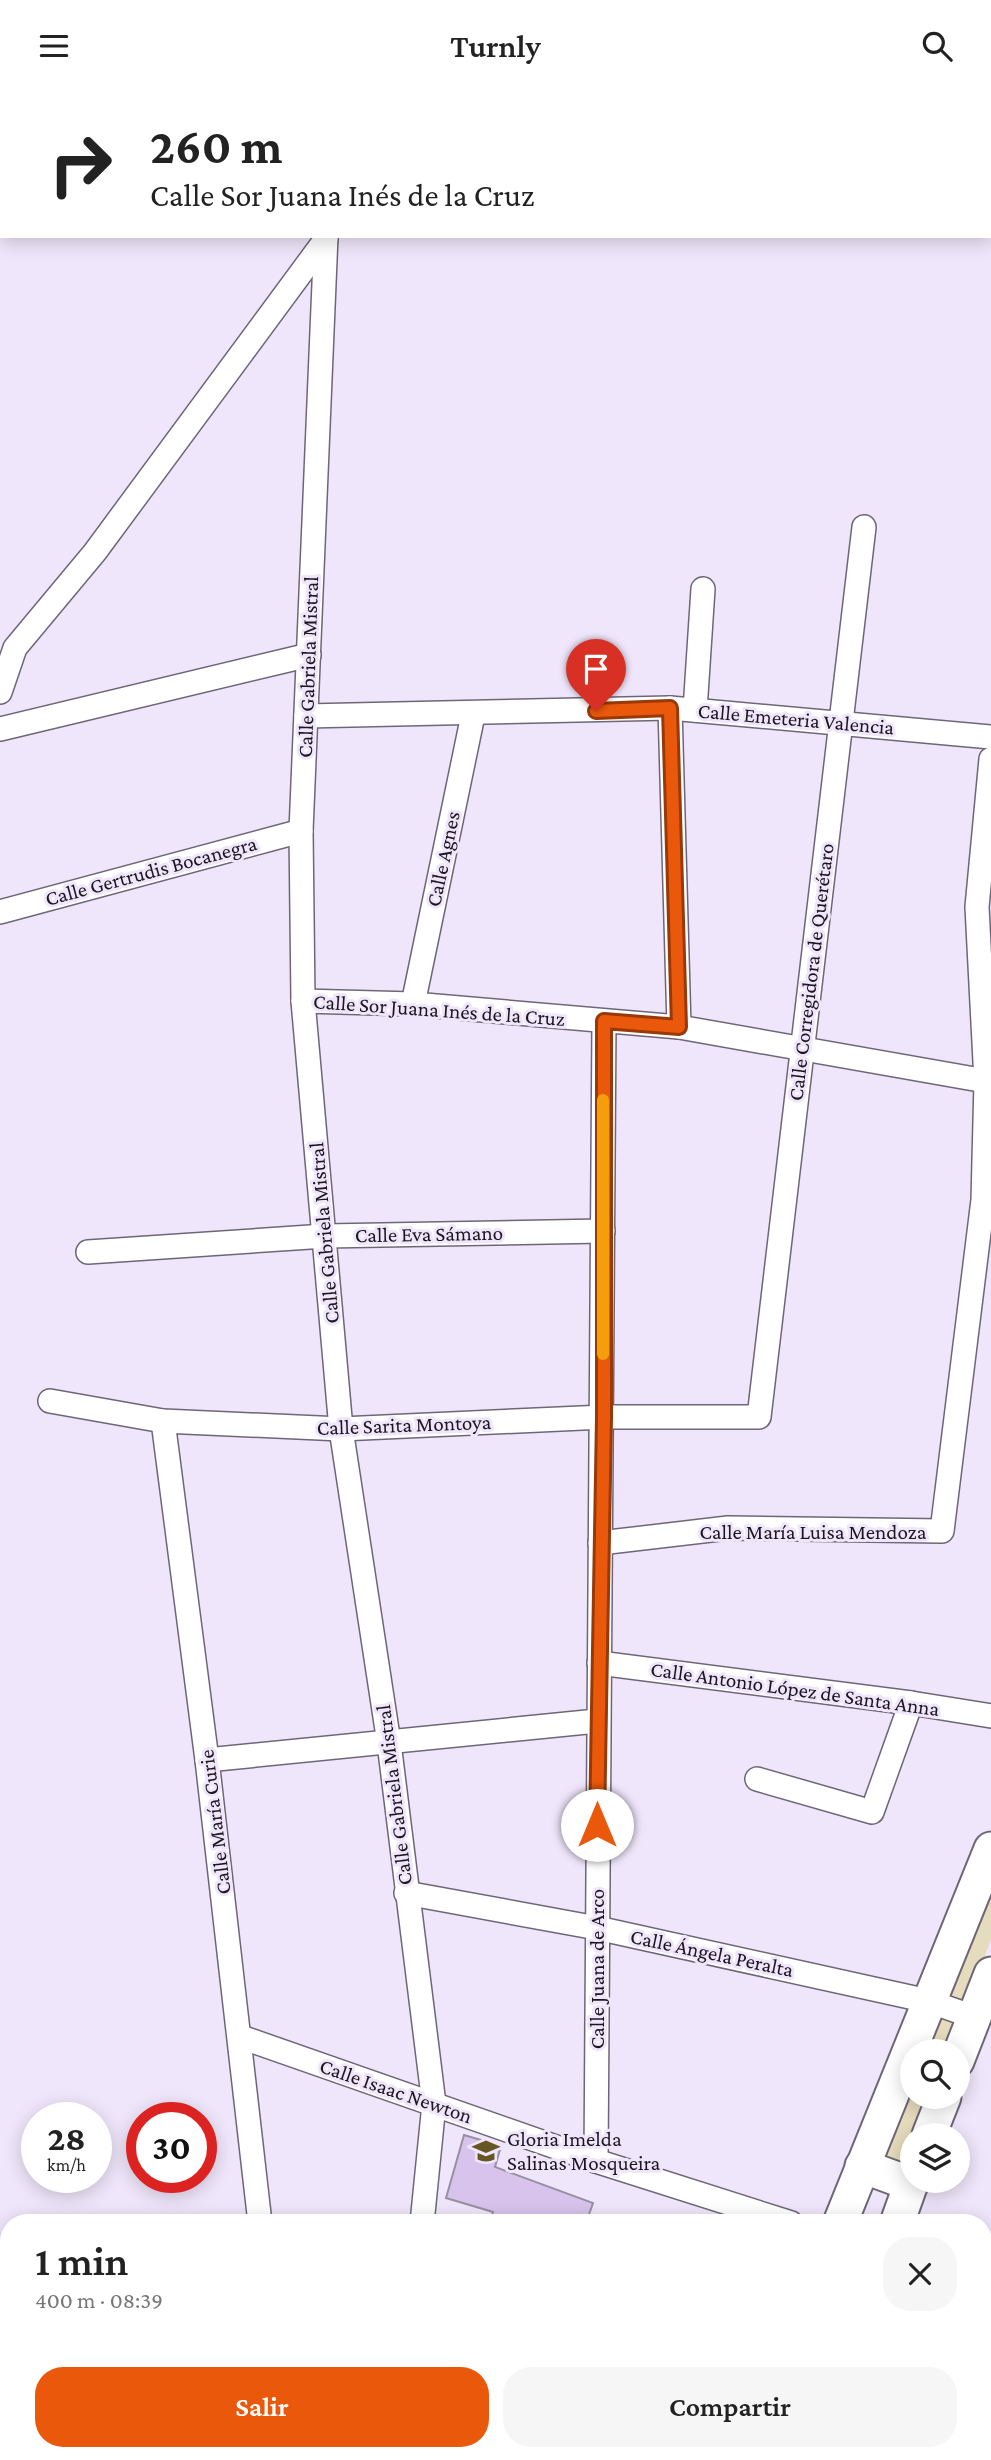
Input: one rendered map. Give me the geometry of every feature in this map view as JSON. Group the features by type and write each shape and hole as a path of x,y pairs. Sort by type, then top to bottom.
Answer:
{"street":[{"name":"Calle Gabriela Mistral","path":"326,238 302,831 303,1001 341,1429 389,1743 434,2104 423,2214"},
{"path":"0,692 15,648 95,552 326,238"},
{"name":"Calle Corregidora de Querétaro","path":"759,1417 864,527"},
{"path":"695,709 703,589"},
{"path":"0,729 309,655"},
{"path":"670,708 679,1027"},
{"name":"Calle Emeteria Valencia","path":"306,716 473,715 670,708 991,737"},
{"name":"Calle Agnes","path":"413,1004 473,715"},
{"path":"988,1082 977,907 991,759"},
{"name":"Calle Gertrudis Bocanegra","path":"0,912 302,831"},
{"name":"Calle Sor Juana Inés de la Cruz","path":"303,1001 413,1004 679,1027 988,1082"},
{"name":"Calle Juana de Arco","path":"596,2161 597,1721 604,1417 604,1021"},
{"name":"Calle María Luisa Mendoza","path":"600,1543 728,1528 942,1531 983,1200 988,1082"},
{"name":"Calle Eva Sámano","path":"88,1252 325,1236 603,1231"},
{"name":"Calle Sarita Montoya","path":"50,1401 163,1421 341,1429 604,1417 759,1417"},
{"name":"Calle María Curie","path":"163,1421 208,1760 259,2214"},
{"name":"Calle Antonio López de Santa Anna","path":"599,1663 911,1703 991,1716"},
{"path":"757,1779 872,1812 911,1703"},
{"path":"208,1760 597,1721"},
{"path":"843,2214 991,1849"},
{"name":"Calle Ángela Peralta","path":"406,1893 597,1928 928,2001 974,2017"},
{"path":"966,2039 991,1974"},
{"name":"Calle Isaac Newton","path":"241,2037 596,2161 763,2214"},
{"path":"862,2166 900,2178"},
{"path":"900,2214 908,2193"}],"shaded area":[{"path":"991,1893 991,1939 954,2039 931,2039"},
{"path":"903,2109 932,2109 927,2123 900,2123 900,2166 885,2161"}],"building":[{"path":"464,2135 501,2146 495,2167 593,2203 589,2214 492,2214 493,2212 446,2198"}],"slow traffic":[{"path":"603,1100 603,1354"}],"place":[{"name":"Gloria Imelda Salinas Mosqueira","path":"486,2151"}],"route":[{"path":"596,711 670,708 679,1027 604,1021 604,1417 597,1825"}]}
